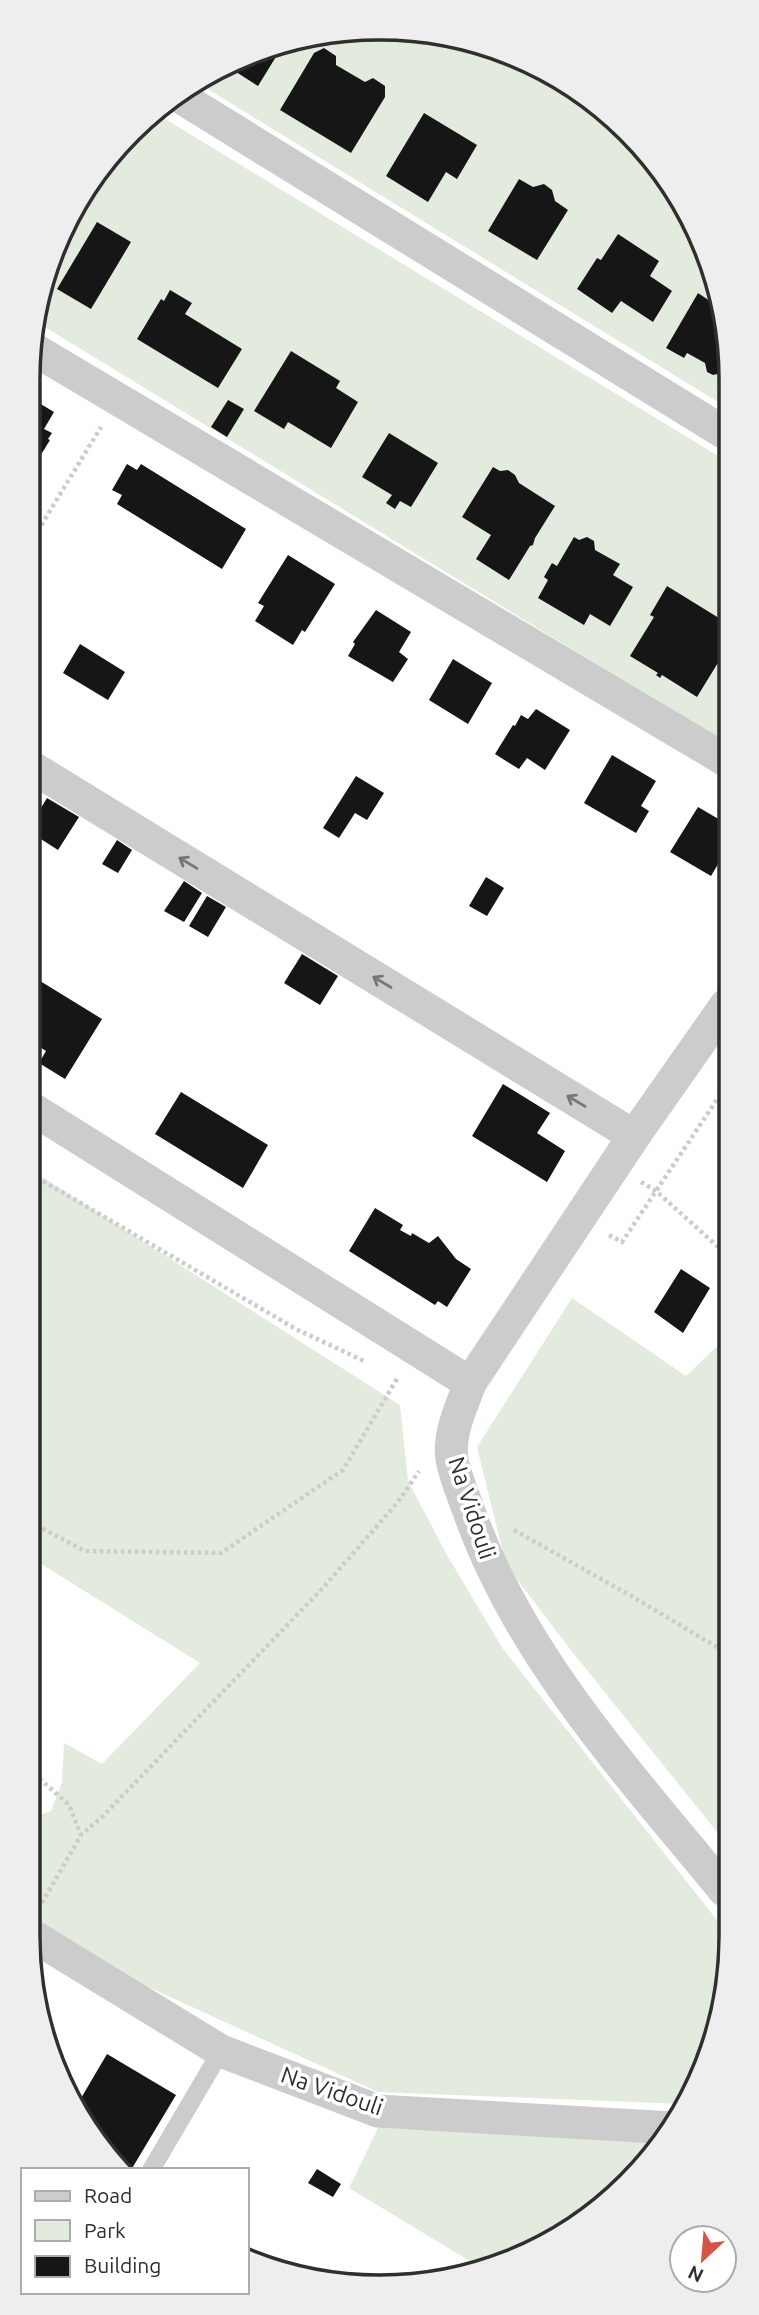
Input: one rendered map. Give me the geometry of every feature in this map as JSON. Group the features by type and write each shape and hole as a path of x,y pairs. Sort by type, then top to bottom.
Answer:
{"street":[{"path":"186,101 719,429"},
{"path":"41,353 719,756"},
{"path":"40,772 634,1136"},
{"name":"Na Vidouli","path":"719,1015 634,1136 582,1218 470,1382 455,1422 452,1458 484,1551 513,1609 563,1686 646,1795 719,1884"},
{"path":"40,1113 470,1382"},
{"name":"Na Vidouli","path":"40,1924 222,2051 378,2111 660,2127"}],"lane":[{"path":"152,2168 222,2051"}],"path":[{"path":"40,527 118,399"},
{"path":"582,1218 622,1242 719,1096"},
{"path":"615,1166 656,1191 719,1248"},
{"path":"40,1179 296,1329 376,1366"},
{"path":"387,1371 399,1377 411,1378"},
{"path":"40,1527 85,1551 221,1553 343,1470 399,1377"},
{"path":"40,1909 81,1835 103,1816 323,1590 398,1502 429,1457 452,1458"},
{"path":"469,1510 521,1533 719,1649"},
{"path":"40,1779 69,1805 81,1835"}],"green space":[{"path":"380,40 424,43 489,58 530,75 568,97 603,124 635,156 662,191 684,229 701,270 709,300 698,293 666,348 683,358 687,353 705,363 707,372 719,374 719,402 206,88 229,75 270,58 335,43","holes":["618,234 659,261 650,276 672,292 653,322 621,301 612,313 577,290 597,258 601,260"]},
{"path":"163,118 719,457 719,739 44,327 58,270 75,229 110,173 156,124"},
{"path":"40,1176 400,1405 408,1481 447,1555 503,1649 719,1923 716,1980 707,2023 693,2065 674,2104 378,2092 40,1938 40,1815 51,1811 62,1782 64,1743 102,1764 200,1663 40,1563"},
{"path":"572,1298 686,1376 719,1345 719,1835 506,1565 477,1447"},
{"path":"380,2124 649,2141 603,2191 568,2218 530,2240 471,2262 349,2188"}],"building":[{"path":"324,48 336,56 336,65 365,82 373,78 385,86 385,97 351,153 280,110 314,53"},
{"path":"276,56 258,86 236,72"},
{"path":"424,113 477,145 457,179 446,172 428,202 386,176"},
{"path":"519,179 533,187 544,184 552,190 555,201 568,210 537,260 488,231"},
{"path":"97,222 131,242 91,309 57,289"},
{"path":"618,234 659,261 650,276 672,291 653,322 621,301 612,313 577,289 597,258 601,260"},
{"path":"170,290 192,303 185,314 242,349 218,388 137,339 161,299 164,301"},
{"path":"698,293 709,300 716,335 719,374 707,372 705,363 687,353 684,358 666,348"},
{"path":"291,351 340,381 336,388 358,402 331,448 288,422 284,429 254,411"},
{"path":"228,400 244,409 227,437 211,427"},
{"path":"40,404 54,412 44,429 52,433 48,439 50,440 40,456"},
{"path":"389,433 438,463 411,507 400,501 395,509 386,503 392,495 362,477"},
{"path":"127,464 137,470 141,464 246,529 222,569 117,504 122,495 112,490"},
{"path":"493,467 500,471 508,470 515,475 519,483 555,506 509,580 476,559 491,535 462,517"},
{"path":"574,537 579,540 587,537 594,541 595,550 620,564 613,575 633,587 610,626 590,614 584,625 538,598 548,580 544,577 552,563 557,566"},
{"path":"288,555 335,584 305,632 302,630 293,645 255,621 264,606 258,603"},
{"path":"667,586 719,618 719,661 697,697 662,675 660,678 656,675 658,673 630,656 654,617 650,615"},
{"path":"376,610 411,632 399,652 408,659 393,682 348,656 355,644 353,642"},
{"path":"80,644 125,672 108,700 63,673"},
{"path":"453,659 492,683 468,724 429,700"},
{"path":"536,709 570,730 545,770 527,758 519,769 495,754 521,715 528,719"},
{"path":"612,755 656,781 641,806 649,811 636,833 584,803"},
{"path":"356,776 384,793 367,820 355,813 339,838 323,828"},
{"path":"47,798 79,817 58,850 40,838 40,810"},
{"path":"698,807 719,819 719,862 711,876 670,852"},
{"path":"117,840 132,850 118,873 102,864"},
{"path":"486,877 504,888 487,916 469,906"},
{"path":"184,881 202,893 184,922 164,911"},
{"path":"207,896 226,907 208,937 189,926"},
{"path":"302,954 338,976 320,1005 284,983"},
{"path":"40,981 102,1019 65,1079 40,1064 46,1051 40,1047"},
{"path":"503,1084 550,1113 537,1133 565,1151 547,1182 472,1136"},
{"path":"181,1092 268,1145 243,1188 155,1134"},
{"path":"375,1208 403,1225 400,1230 411,1236 412,1233 429,1243 438,1236 456,1259 471,1269 447,1307 438,1301 435,1305 349,1251"},
{"path":"681,1269 710,1288 683,1333 654,1312"},
{"path":"107,2054 176,2095 132,2168 110,2142 82,2097"},
{"path":"317,2169 341,2184 333,2197 308,2183"}]}
